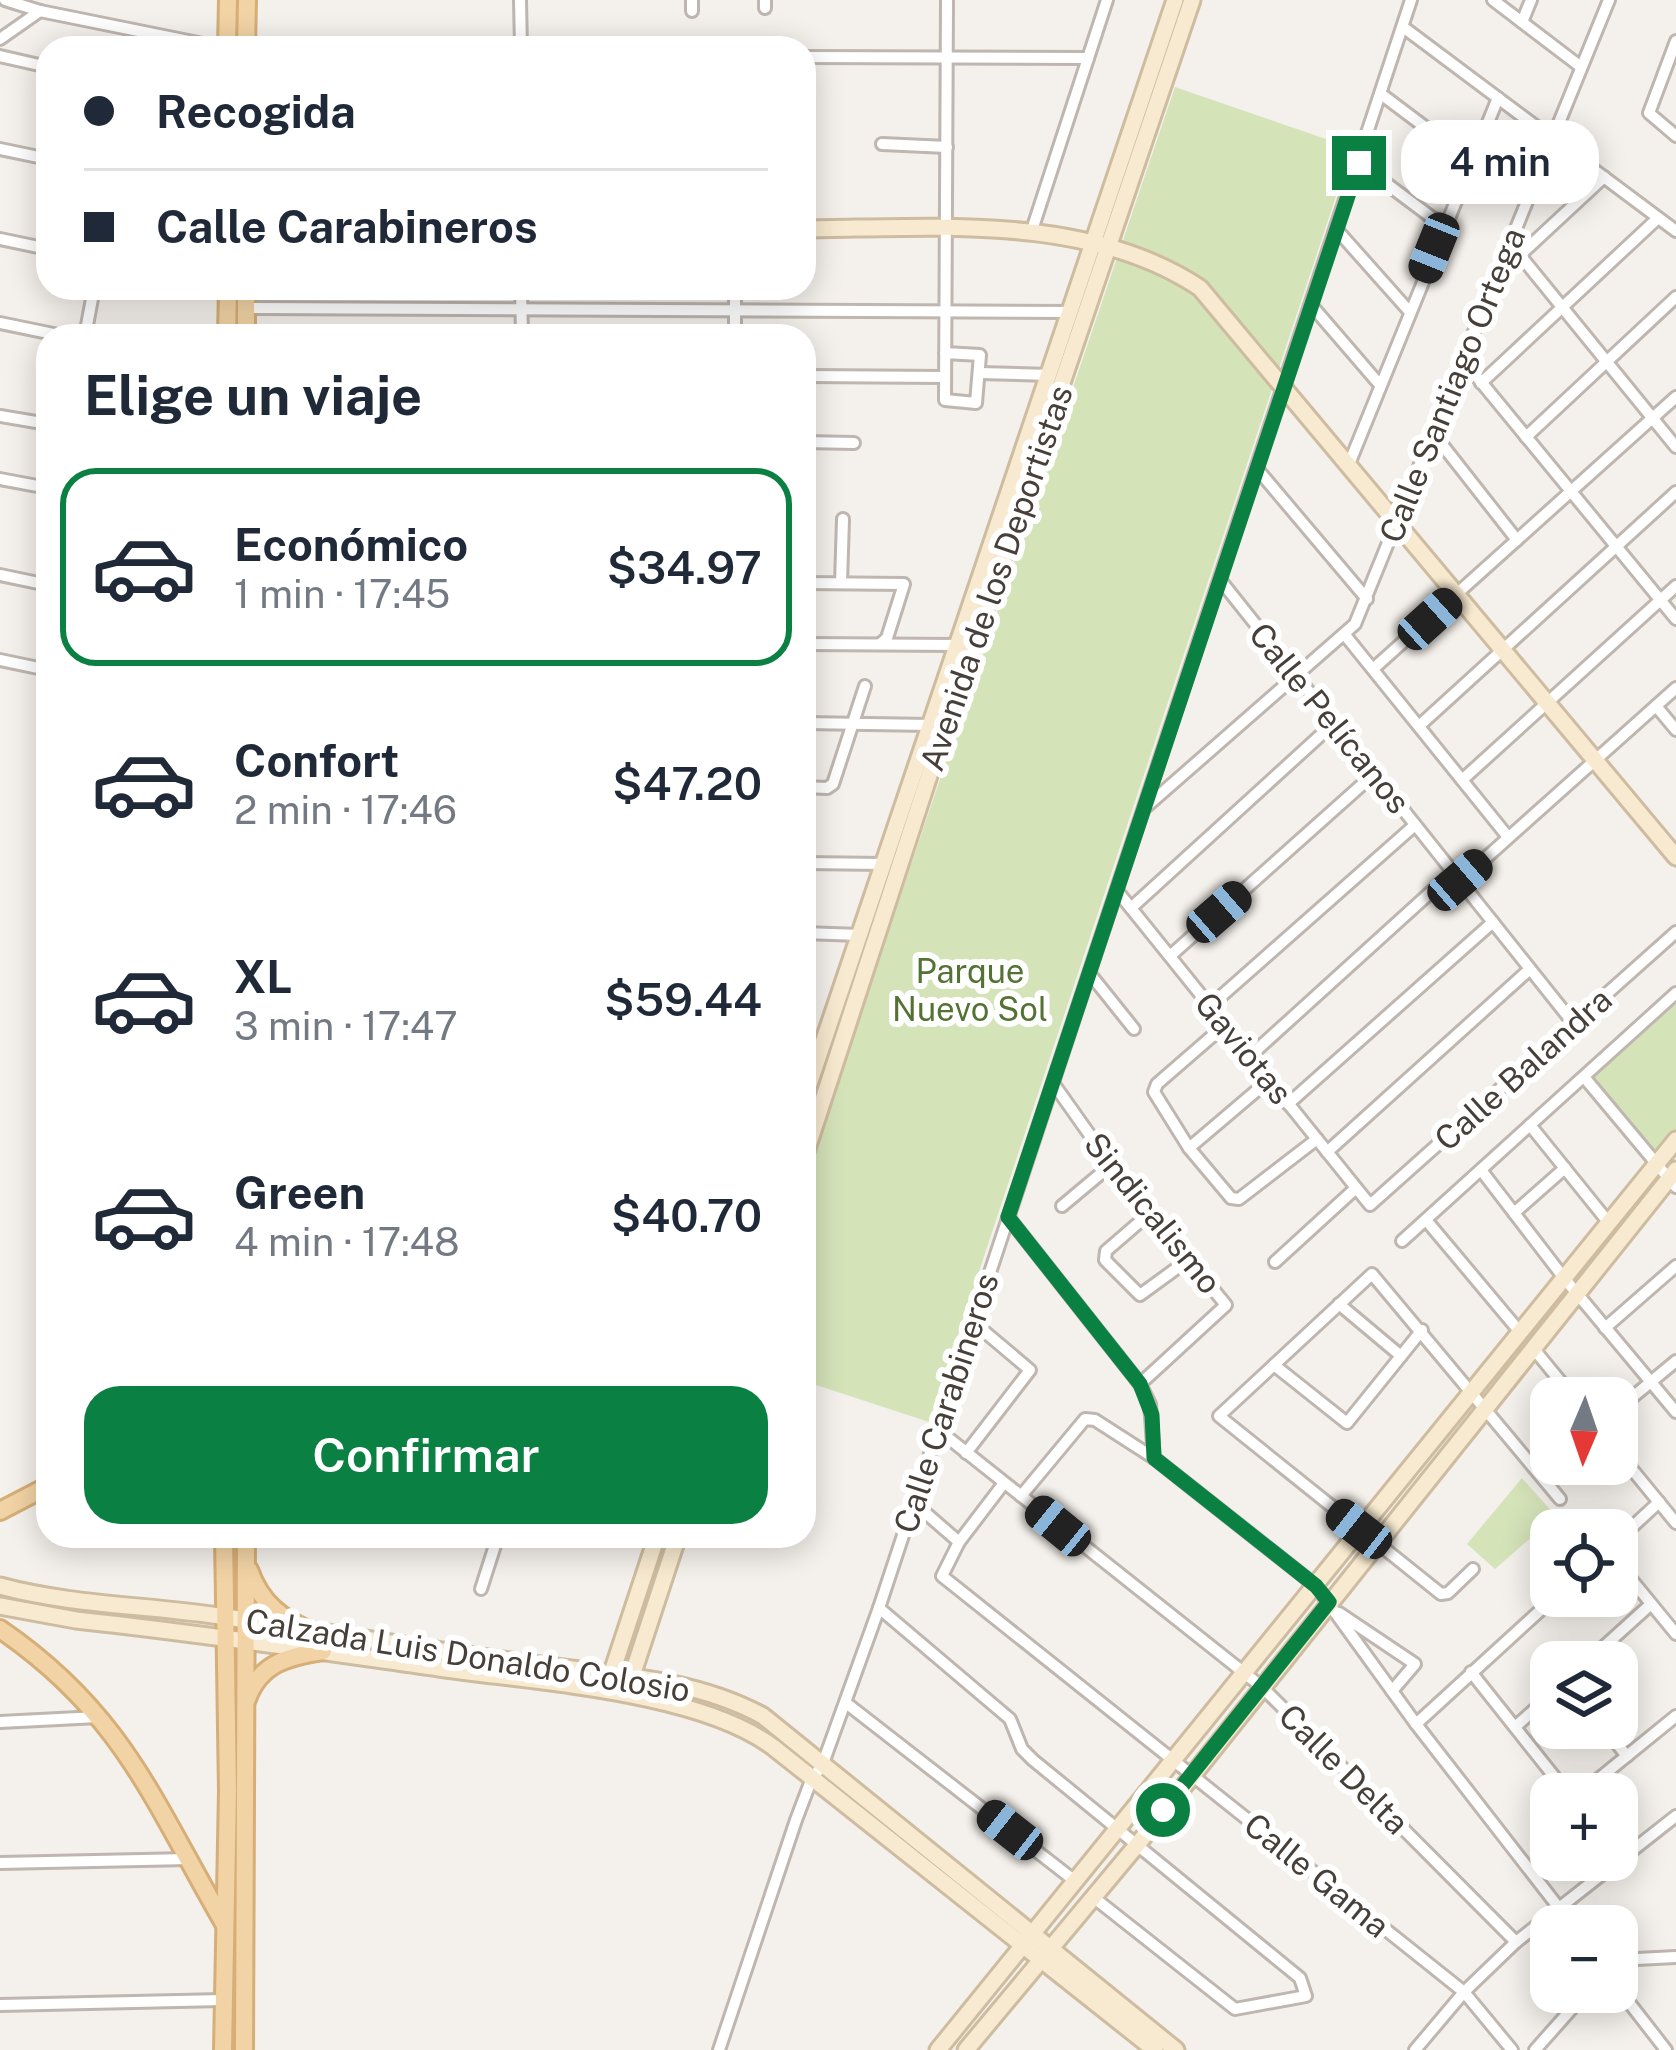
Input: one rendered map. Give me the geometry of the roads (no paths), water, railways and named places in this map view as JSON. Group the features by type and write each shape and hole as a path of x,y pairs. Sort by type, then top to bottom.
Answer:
{"main road":[{"path":"226,36 228,0"},
{"path":"247,36 248,0"},
{"path":"246,300 246,324"},
{"path":"0,1511 36,1492"},
{"path":"223,2050 228,1791 224,1548"},
{"path":"244,2050 246,1548"},
{"path":"246,1560 255,1585 272,1609 314,1633"},
{"path":"0,1629 32,1651 101,1717 145,1778 226,1926"},
{"path":"244,1711 250,1690 275,1663 323,1651"},
{"path":"228,1791 233,1820 245,1817"},
{"path":"226,1900 234,1876 244,1877"}],"street":[{"path":"5,0 163,36"},
{"path":"520,0 520,36"},
{"path":"945,353 980,355 976,403 945,402 945,353 945,312 947,147 947,0"},
{"path":"1032,230 1107,0"},
{"name":"Avenida de los Deportistas","path":"1165,57 1175,0"},
{"name":"Avenida de los Deportistas","path":"816,1071 846,1001 1165,57 1192,0"},
{"name":"Calle Carabineros","path":"719,2050 879,1608 1412,0"},
{"path":"1493,0 1581,67"},
{"path":"1522,22 1531,0"},
{"name":"Calle Santiago Ortega","path":"1144,809 1355,624 1609,0"},
{"path":"0,39 40,11"},
{"path":"1403,26 1675,228"},
{"path":"1676,41 1649,107 1652,119 1676,136"},
{"path":"0,56 36,64"},
{"path":"816,57 1088,58"},
{"path":"1381,94 1470,161"},
{"path":"1349,464 1498,98"},
{"path":"882,144 947,147"},
{"path":"0,149 36,157"},
{"path":"1359,163 1443,226"},
{"path":"1519,256 1604,177"},
{"path":"1481,383 1658,218"},
{"path":"816,229 1032,230 1180,274 1200,288 1676,857"},
{"path":"1337,230 1408,311"},
{"path":"0,239 36,246"},
{"path":"1510,243 1676,447"},
{"name":"Avenida de los Deportistas","path":"816,1113 860,935 958,645 975,619 1071,312 1101,247"},
{"path":"1526,437 1676,297"},
{"path":"521,300 522,324"},
{"path":"735,300 735,324"},
{"path":"1312,306 1380,385"},
{"path":"246,308 1071,312"},
{"path":"0,323 36,330"},
{"path":"1462,360 1676,619"},
{"path":"980,373 1050,375"},
{"path":"816,376 945,377"},
{"path":"1373,669 1676,397"},
{"path":"0,416 36,422"},
{"path":"1433,434 1517,540"},
{"path":"816,442 854,442"},
{"path":"1258,470 1367,598"},
{"path":"0,479 36,486"},
{"path":"1419,726 1676,492"},
{"path":"841,583 843,519"},
{"path":"0,575 36,582"},
{"name":"Calle Pelícanos","path":"1221,581 1574,1024"},
{"path":"816,583 904,584 880,644"},
{"path":"1462,780 1676,586"},
{"path":"1345,634 1508,837"},
{"path":"816,644 958,645"},
{"path":"0,660 36,668"},
{"path":"816,787 831,787 865,686"},
{"path":"1250,1056 1676,688"},
{"path":"1656,706 1676,730"},
{"path":"816,722 932,724"},
{"path":"1131,908 1334,723"},
{"path":"1170,956 1374,774"},
{"path":"1210,1006 1415,825"},
{"path":"816,863 884,864"},
{"name":"Gaviotas","path":"1118,892 1370,1205"},
{"path":"1288,1104 1493,922"},
{"name":"Calle Balandra","path":"1370,1205 1676,932"},
{"path":"816,933 860,935"},
{"path":"1328,1152 1530,969"},
{"path":"1090,974 1134,1029"},
{"path":"1402,1241 1676,993"},
{"path":"1225,1025 1157,1084 1154,1092 1189,1148 1231,1198 1239,1199 1316,1139"},
{"path":"965,2050 1332,1606 1576,1293 1674,1179 1584,1077"},
{"path":"1189,1148 1269,1080"},
{"name":"Sindicalismo","path":"1053,1084 1111,1165 1226,1307 1140,1384"},
{"path":"1530,1125 1609,1223"},
{"path":"938,2050 1676,1140"},
{"path":"1062,1206 1111,1165"},
{"path":"1514,1213 1564,1168"},
{"path":"1481,1170 1676,1412"},
{"path":"1275,1262 1356,1188"},
{"path":"1150,1213 1106,1251 1105,1261 1140,1295 1188,1260"},
{"path":"1008,1217 1140,1384 1152,1415 1154,1458"},
{"path":"1426,1220 1520,1332"},
{"path":"1605,1328 1676,1266"},
{"path":"1473,1569 1441,1594 1219,1415 1372,1274 1560,1498"},
{"path":"1340,1304 1401,1356"},
{"path":"966,1453 1030,1370 973,1322"},
{"path":"1274,1365 1347,1423 1422,1330"},
{"path":"1533,1348 1557,1377"},
{"path":"1638,1393 1676,1361"},
{"path":"1021,1496 1090,1418 1154,1458 1316,1586 1557,1905"},
{"name":"Calle Delta","path":"937,1429 1262,1687 1516,1942"},
{"path":"1638,1476 1676,1523"},
{"path":"913,1502 959,1542 1004,1483"},
{"path":"1638,1522 1659,1502"},
{"name":"Calle Gama","path":"959,1542 942,1576 1464,1993 1512,2050"},
{"path":"481,1589 493,1548"},
{"path":"606,1693 653,1548"},
{"path":"626,1696 674,1548"},
{"path":"647,1564 667,1572"},
{"name":"Calzada Luis Donaldo Colosio","path":"0,1586 76,1602 226,1617 247,1630 323,1651 626,1696 731,1721 817,1772 933,1857 1155,2050"},
{"path":"1638,1587 1676,1634"},
{"path":"1611,1641 1652,1604"},
{"name":"Calzada Luis Donaldo Colosio","path":"0,1606 226,1637 247,1630 314,1633 692,1689 763,1717 817,1772"},
{"path":"1332,1606 1415,1664 1392,1691"},
{"path":"879,1608 1010,1719 1022,1749 1033,1760 1300,1978 1306,1996 1235,2009 1093,1897"},
{"path":"1416,1724 1533,1617"},
{"path":"378,1660 382,1651 400,1646"},
{"path":"1471,1672 1551,1773"},
{"path":"846,1703 1075,1881"},
{"path":"1515,1727 1530,1714"},
{"path":"1606,1773 1676,1716"},
{"path":"0,1722 101,1717"},
{"path":"1621,1749 1627,1756"},
{"path":"1638,1845 1676,1816"},
{"path":"0,1864 189,1859"},
{"path":"1562,1905 1592,1881"},
{"path":"1415,2050 1464,1993 1530,1931"},
{"name":"Calzada Luis Donaldo Colosio","path":"1045,1952 1176,2050"},
{"path":"1638,1959 1676,1957"},
{"path":"0,2005 224,2000"},
{"path":"1535,2050 1568,2013"},
{"path":"1637,2013 1666,2050"},
{"path":"962,2020 978,2035"}],"park label":[{"name":"Parque Nuevo Sol","path":"970,990"}]}
